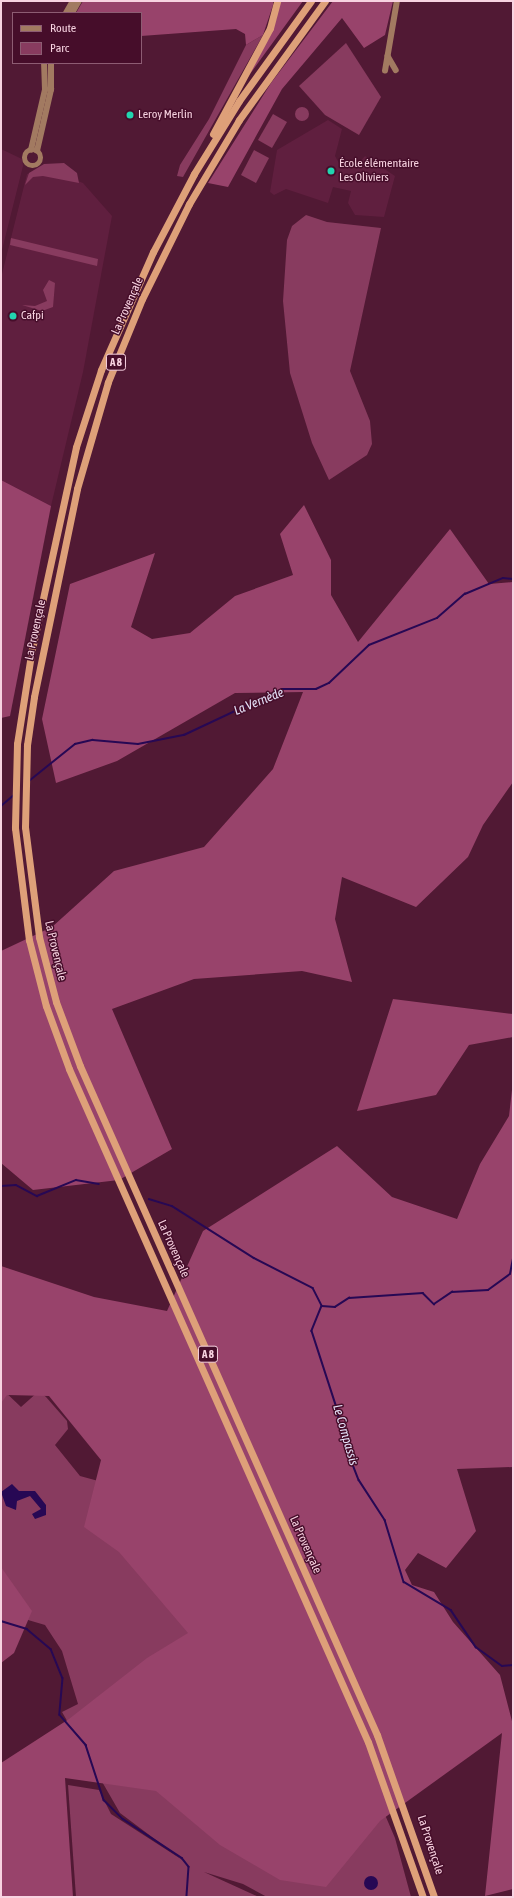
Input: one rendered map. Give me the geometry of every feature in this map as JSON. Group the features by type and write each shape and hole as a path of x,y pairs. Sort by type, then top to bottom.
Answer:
{"highway":[{"path":"194,174 270,28 277,1"},
{"name":"La Provençale","path":"312,1 239,101 194,174 136,289 85,417 32,648 15,779 14,810 17,862 29,940 46,1006 69,1069 368,1742 423,1897"},
{"name":"La Provençale","path":"325,1 258,90 212,165 162,257 122,346 96,416 77,489 34,697 26,771 25,800 32,896 56,1002 86,1079 385,1755 434,1897"}],"street":[{"path":"65,12 66,1"},
{"path":"66,12 73,1"},
{"path":"73,12 79,1"},
{"path":"385,71 397,1"},
{"path":"388,56 396,70"},
{"path":"44,64 45,90 34,151 51,90 51,64"}],"shaded area":[{"path":"83,1 273,1 263,35 246,45 245,34 236,29 142,36 142,12 77,12"},
{"path":"279,1 303,1 250,74 276,20"},
{"path":"333,1 393,1 385,35 364,48 342,18 282,89 228,187 208,183 271,83"},
{"name":"École élémentaire Les Oliviers","path":"328,120 342,129 335,156 339,163 356,166 365,156 395,176 384,217 355,215 348,203 351,191 333,187 328,203 286,189 274,195 270,192 277,150"},
{"path":"1,149 22,159 23,166 1,254"},
{"path":"42,171 55,172 83,183 112,216 83,372 51,506 1,480 1,278 27,174"},
{"path":"1,480 51,506 10,716 1,718"},
{"path":"304,505 331,560 331,595 358,642 450,529 489,584 513,582 513,782 483,825 468,857 416,907 342,877 335,919 352,982 302,971 194,979 112,1009 172,1149 119,1180 33,1190 1,1163 1,951 52,927 114,871 204,847 273,769 303,692 235,693 117,761 56,783 42,719 70,584 155,553 131,627 152,639 190,633 235,596 293,575 280,534"},
{"path":"393,999 513,1014 513,1037 469,1045 436,1095 357,1111"},
{"path":"513,1081 513,1467 457,1469 476,1531 446,1568 418,1553 405,1570 412,1585 434,1592 453,1622 500,1675 513,1725 513,1889 485,1896 502,1733 380,1821 326,1887 280,1880 220,1845 156,1791 65,1778 73,1897 1,1897 1,1763 69,1719 147,1658 188,1633 119,1552 84,1527 101,1460 49,1396 7,1395 1,1403 1,1266 94,1297 167,1311 203,1231 337,1146 392,1197 457,1219 480,1164 509,1116"},
{"path":"12,1484 19,1491 35,1491 46,1505 46,1515 35,1519 32,1514 41,1509 30,1496 17,1501 16,1510 6,1506 1,1492"},
{"path":"1,1567 32,1611 14,1653 1,1663"},
{"path":"371,1876 376,1878 378,1883 376,1888 371,1890 366,1888 364,1883 366,1878"}],"green space":[{"path":"263,35 183,177 177,176 180,165 209,119 246,45"},
{"path":"346,43 381,97 359,135 325,115 299,86"},
{"path":"299,107 305,107 309,111 309,117 305,121 299,121 295,117 295,111"},
{"path":"273,114 287,122 272,148 258,140"},
{"path":"254,150 269,158 256,183 241,175"},
{"path":"64,163 77,173 79,183 43,176 33,177 25,185 29,173 44,164"},
{"path":"306,215 327,222 381,228 350,371 370,421 372,444 367,455 329,480 312,443 290,373 283,301 287,240 292,226"},
{"path":"11,238 98,259 97,266 10,245"},
{"path":"49,280 55,283 53,307 42,311 22,305 35,306 47,301 43,290"},
{"path":"1,1388 21,1407 39,1391 46,1397 67,1421 68,1429 55,1445 80,1476 146,1494 364,1766 395,1838 411,1897 267,1897 243,1884 204,1872 259,1897 76,1897 68,1785 99,1790 111,1814 184,1861 120,1813 62,1712 78,1704 62,1651 45,1625 1,1612"}],"waterway":[{"name":"La Vernède","path":"29,781 75,744 93,740 138,744 184,735 282,689 316,689 329,683 369,645 437,618 465,594 503,578 513,579"},
{"name":"La Vernède","path":"1,806 13,796"},
{"name":"Le Compassis","path":"1,1186 16,1185 37,1196 76,1180 99,1184"},
{"name":"Le Compassis","path":"149,1199 172,1206 254,1258 313,1288 322,1306 312,1331 337,1408 343,1439 359,1480 385,1520 404,1582 451,1610 476,1647 502,1666 513,1665"},
{"name":"Le Compassis","path":"322,1306 335,1307 349,1298 423,1293 434,1304 452,1292 488,1290 510,1274 513,1258"},
{"path":"1,1621 27,1629 51,1649 63,1678 60,1715 86,1745 104,1800 123,1819 182,1858 189,1867 187,1897"}],"place":[{"name":"Leroy Merlin","path":"130,115"},
{"name":"École élémentaire Les Oliviers","path":"331,171"},
{"name":"Cafpi","path":"13,316"}]}
